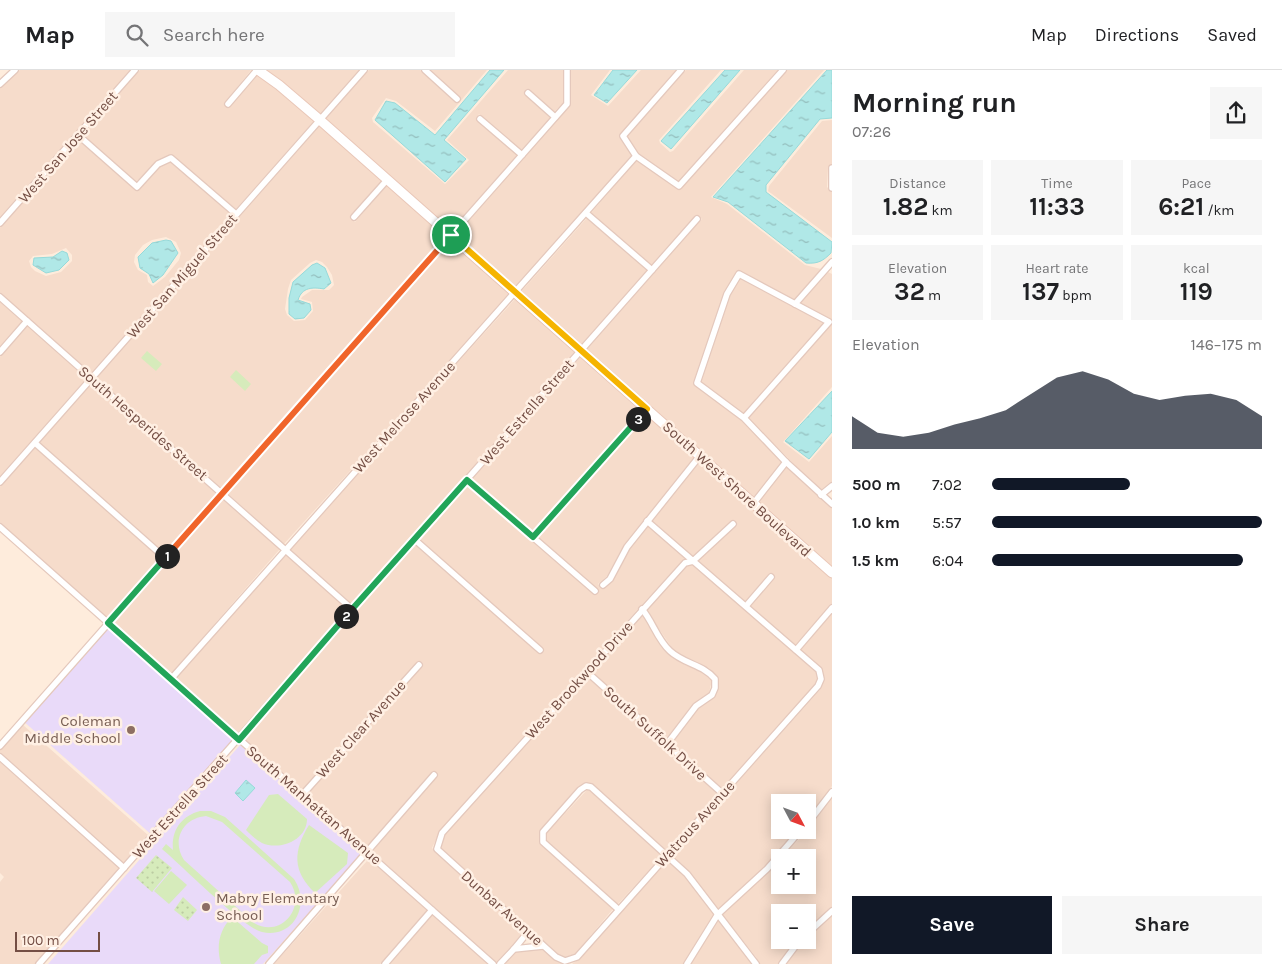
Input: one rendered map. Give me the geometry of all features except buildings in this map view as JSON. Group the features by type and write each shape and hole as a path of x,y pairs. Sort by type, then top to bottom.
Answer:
{"street":[{"path":"0,84 15,70"},
{"name":"West San Jose Street","path":"0,223 135,70"},
{"path":"228,104 257,70"},
{"name":"South West Shore Boulevard","path":"257,70 279,85 320,120 832,573"},
{"name":"West San Miguel Street","path":"0,482 364,70"},
{"path":"424,70 457,99"},
{"path":"0,746 567,104 567,70"},
{"path":"681,70 623,136 636,156 679,186 783,70"},
{"path":"528,93 555,117"},
{"path":"480,119 522,155"},
{"path":"78,135 137,187 158,164 171,158 236,214"},
{"name":"West Melrose Avenue","path":"171,679 636,156"},
{"path":"832,168 832,188"},
{"path":"354,218 387,180"},
{"path":"586,213 652,270"},
{"name":"West Estrella Street","path":"39,964 698,219"},
{"path":"795,304 832,262"},
{"path":"744,418 829,322 739,274 727,294 697,383 744,418 786,462 821,496 832,504"},
{"name":"South Hesperides Street","path":"0,297 352,609"},
{"path":"0,352 27,322"},
{"path":"533,537 647,409"},
{"path":"35,443 165,558"},
{"path":"603,585 610,578 627,547 700,457"},
{"path":"752,504 786,462"},
{"path":"467,480 595,591"},
{"path":"821,496 832,486"},
{"path":"647,521 796,650 832,608"},
{"name":"West Brookwood Drive","path":"437,848 442,833 642,609 685,563 693,561 733,524"},
{"name":"South Manhattan Avenue","path":"0,527 493,964"},
{"path":"414,539 540,650"},
{"path":"746,606 771,577"},
{"path":"642,609 651,619 655,631 670,650 685,662 709,670 716,679 712,695 696,706 667,744"},
{"name":"Watrous Avenue","path":"570,961 577,956 818,686 821,679 819,670 796,650"},
{"name":"West Clear Avenue","path":"303,794 419,665"},
{"name":"South Suffolk Drive","path":"587,672 723,794"},
{"path":"0,757 124,868"},
{"path":"269,964 434,775"},
{"path":"618,909 543,842 542,832 580,790 586,786 592,787 687,874 756,964"},
{"path":"816,813 832,792"},
{"path":"686,964 718,914 767,869 793,839"},
{"name":"Dunbar Avenue","path":"437,848 560,960 570,961"},
{"path":"385,964 432,910"},
{"path":"816,926 832,911"},
{"path":"500,964 528,932"},
{"path":"514,949 544,946"},
{"path":"782,964 793,949"}],"shaded area":[{"path":"20,70 131,70 0,218 0,87"},
{"path":"140,70 251,70 224,104 228,108 258,74 278,87 315,120 236,209 173,156 156,162 136,182 82,135"},
{"path":"263,70 360,70 319,116"},
{"path":"369,70 420,70 458,103 461,99 429,70 487,70 435,131 396,101 386,98 372,118 373,122 445,184 469,160 447,140 508,70 564,70 564,102 554,112 527,89 524,93 551,117 521,150 479,114 476,119 517,155 450,231 324,120"},
{"path":"571,70 610,70 591,95 608,106 641,70 677,70 621,134 621,138 632,155 515,289 455,235 569,106"},
{"path":"686,70 721,70 659,140 670,152 673,151 744,70 778,70 678,182 639,154 627,137"},
{"path":"787,70 824,70 711,197 727,204 805,265 821,269 794,300 740,271 736,272 724,293 694,381 695,385 742,421 782,462 752,499 585,351 702,219 697,215 652,266 591,213 637,160 677,189 681,188"},
{"path":"832,120 832,164 828,168 827,187 832,192 832,238 768,191 769,186 822,121"},
{"path":"320,125 383,180 350,218 355,222 388,184 446,235 222,489 96,378","holes":["316,260 322,262 332,275 334,285 329,290 312,290 302,297 301,299 312,302 313,311 305,320 294,321 287,315 285,309 291,280 310,263"]},
{"path":"78,139 137,191 160,167 171,162 232,214 91,374 0,293 0,228","holes":["166,237 176,242 181,253 179,260 165,277 153,286 148,282 147,275 138,270 134,262 135,255 143,245 152,240","66,248 72,255 72,261 61,272 46,276 31,267 29,261 33,256 52,254"]},
{"path":"587,218 648,270 580,346 520,293"},
{"path":"451,240 511,293 284,544 227,493"},
{"path":"828,272 832,274 832,387 783,442 809,462 832,436 832,482 821,491 748,418 831,324 830,319 800,303"},
{"path":"740,278 824,323 743,414 701,382 730,295"},
{"path":"516,298 577,351 352,604 289,549"},
{"path":"0,301 23,322 0,347"},
{"path":"28,326 87,378 0,477 0,357"},
{"path":"582,355 642,409 532,533 471,480"},
{"path":"92,383 218,493 165,554 39,443"},
{"path":"647,413 695,457 624,545 607,576 598,584 603,589 612,581 629,549 648,525 687,559 682,561 638,609 440,831 432,848 524,932 497,963 372,852 438,775 433,771 367,847 307,794 423,665 418,661 303,790 244,740 414,544 541,654 544,650 418,539 467,484 596,595 599,591 537,537"},
{"path":"36,447 161,558 108,619 0,523 0,487"},
{"path":"700,461 832,577 832,604 795,645 750,606 775,577 770,573 745,602 698,561 737,525 733,520 693,557 652,521"},
{"path":"787,466 832,508 832,569 757,504"},
{"path":"223,498 280,549 171,674 113,623"},
{"path":"285,553 348,609 239,735 175,679"},
{"path":"693,564 816,671 818,675 816,684 722,789 671,744 698,709 714,697 718,689 718,677 709,668 687,660 672,648 646,610 687,566"},
{"path":"832,613 832,786 816,807 816,794 771,794 771,839 789,839 781,849 771,849 771,860 765,867 718,909 672,855 820,690 824,680 822,669 800,650"},
{"path":"642,614 668,653 685,665 707,673 712,680 709,693 693,704 666,739 591,672"},
{"name":"Coleman Middle School","path":"108,623 239,740 153,836 22,720"},
{"path":"587,676 718,794 667,851 593,785 586,783 577,788 540,830 540,841 613,909 575,954 565,958 558,955 440,848 445,835"},
{"path":"23,725 149,836 124,864 0,753 0,750"},
{"name":"Mabry Elementary School","path":"240,745 364,851 263,964 48,964"},
{"path":"0,761 120,868 35,964 0,964 0,882 4,877 0,873"},
{"path":"587,790 590,790 663,855 617,905 546,840 546,834"},
{"path":"832,797 832,907 816,922 816,904 771,904 771,949 789,949 778,964 759,964 756,957 722,914 771,868 771,894 816,894 816,849 790,849 799,839 816,839 816,819"},
{"path":"368,856 428,910 380,964 274,964 367,861 365,859"},
{"path":"668,860 685,876 714,914 683,964 572,964 579,959"},
{"path":"433,914 489,964 389,964"},
{"path":"832,916 832,964 786,964 797,949 816,949 816,930"},
{"path":"719,919 753,964 690,964"},
{"path":"543,949 564,964 505,964 515,952"}],"green space":[{"path":"147,351 162,364 156,371 141,358"},
{"path":"236,370 251,384 245,391 230,377"},
{"path":"278,794 307,819 306,826 298,838 277,846 262,843 246,830 269,795"},
{"path":"211,811 225,817 294,879 301,899 300,909 291,925 273,933 262,932 254,928 228,908 162,849 166,844 173,850 174,837 179,825 193,813","holes":["206,816 222,822 290,882 295,901 293,910 282,924 264,927 254,923 184,860 180,852 179,838 186,826 191,821"]},
{"path":"309,825 348,853 347,864 315,893 302,877 297,860 300,844"},
{"path":"156,855 172,868 152,892 136,878"},
{"path":"171,871 187,885 169,904 154,891"},
{"path":"183,897 197,910 188,921 174,910"},
{"path":"232,917 268,946 268,953 262,955 254,964 221,964 219,945 221,933"}],"water":[{"path":"490,70 504,70 444,140 466,159 445,182 375,120 386,101 395,103 435,135"},
{"path":"613,70 637,70 607,103 594,95"},
{"path":"725,70 740,70 671,149 661,141"},
{"path":"827,70 832,70 832,118 820,119 766,185 766,192 832,242 831,253 825,258 814,263 806,263 728,202 713,197"},
{"path":"166,240 171,241 178,253 163,275 153,283 149,274 140,268 138,257 152,243"},
{"path":"62,251 67,253 69,260 59,270 46,273 33,265 34,258 53,257"},
{"path":"317,263 325,268 331,283 324,289 312,288 302,293 298,300 310,304 311,310 304,318 295,319 289,314 289,298 293,282 312,265"},
{"path":"832,391 832,432 809,459 785,441"},
{"path":"246,780 255,788 243,801 235,793"}],"place":[{"name":"Coleman Middle School","path":"131,730"},
{"name":"Mabry Elementary School","path":"206,907"}],"route":[{"path":"451,235 647,409 533,537 467,480 239,740 108,623 451,235"}]}
